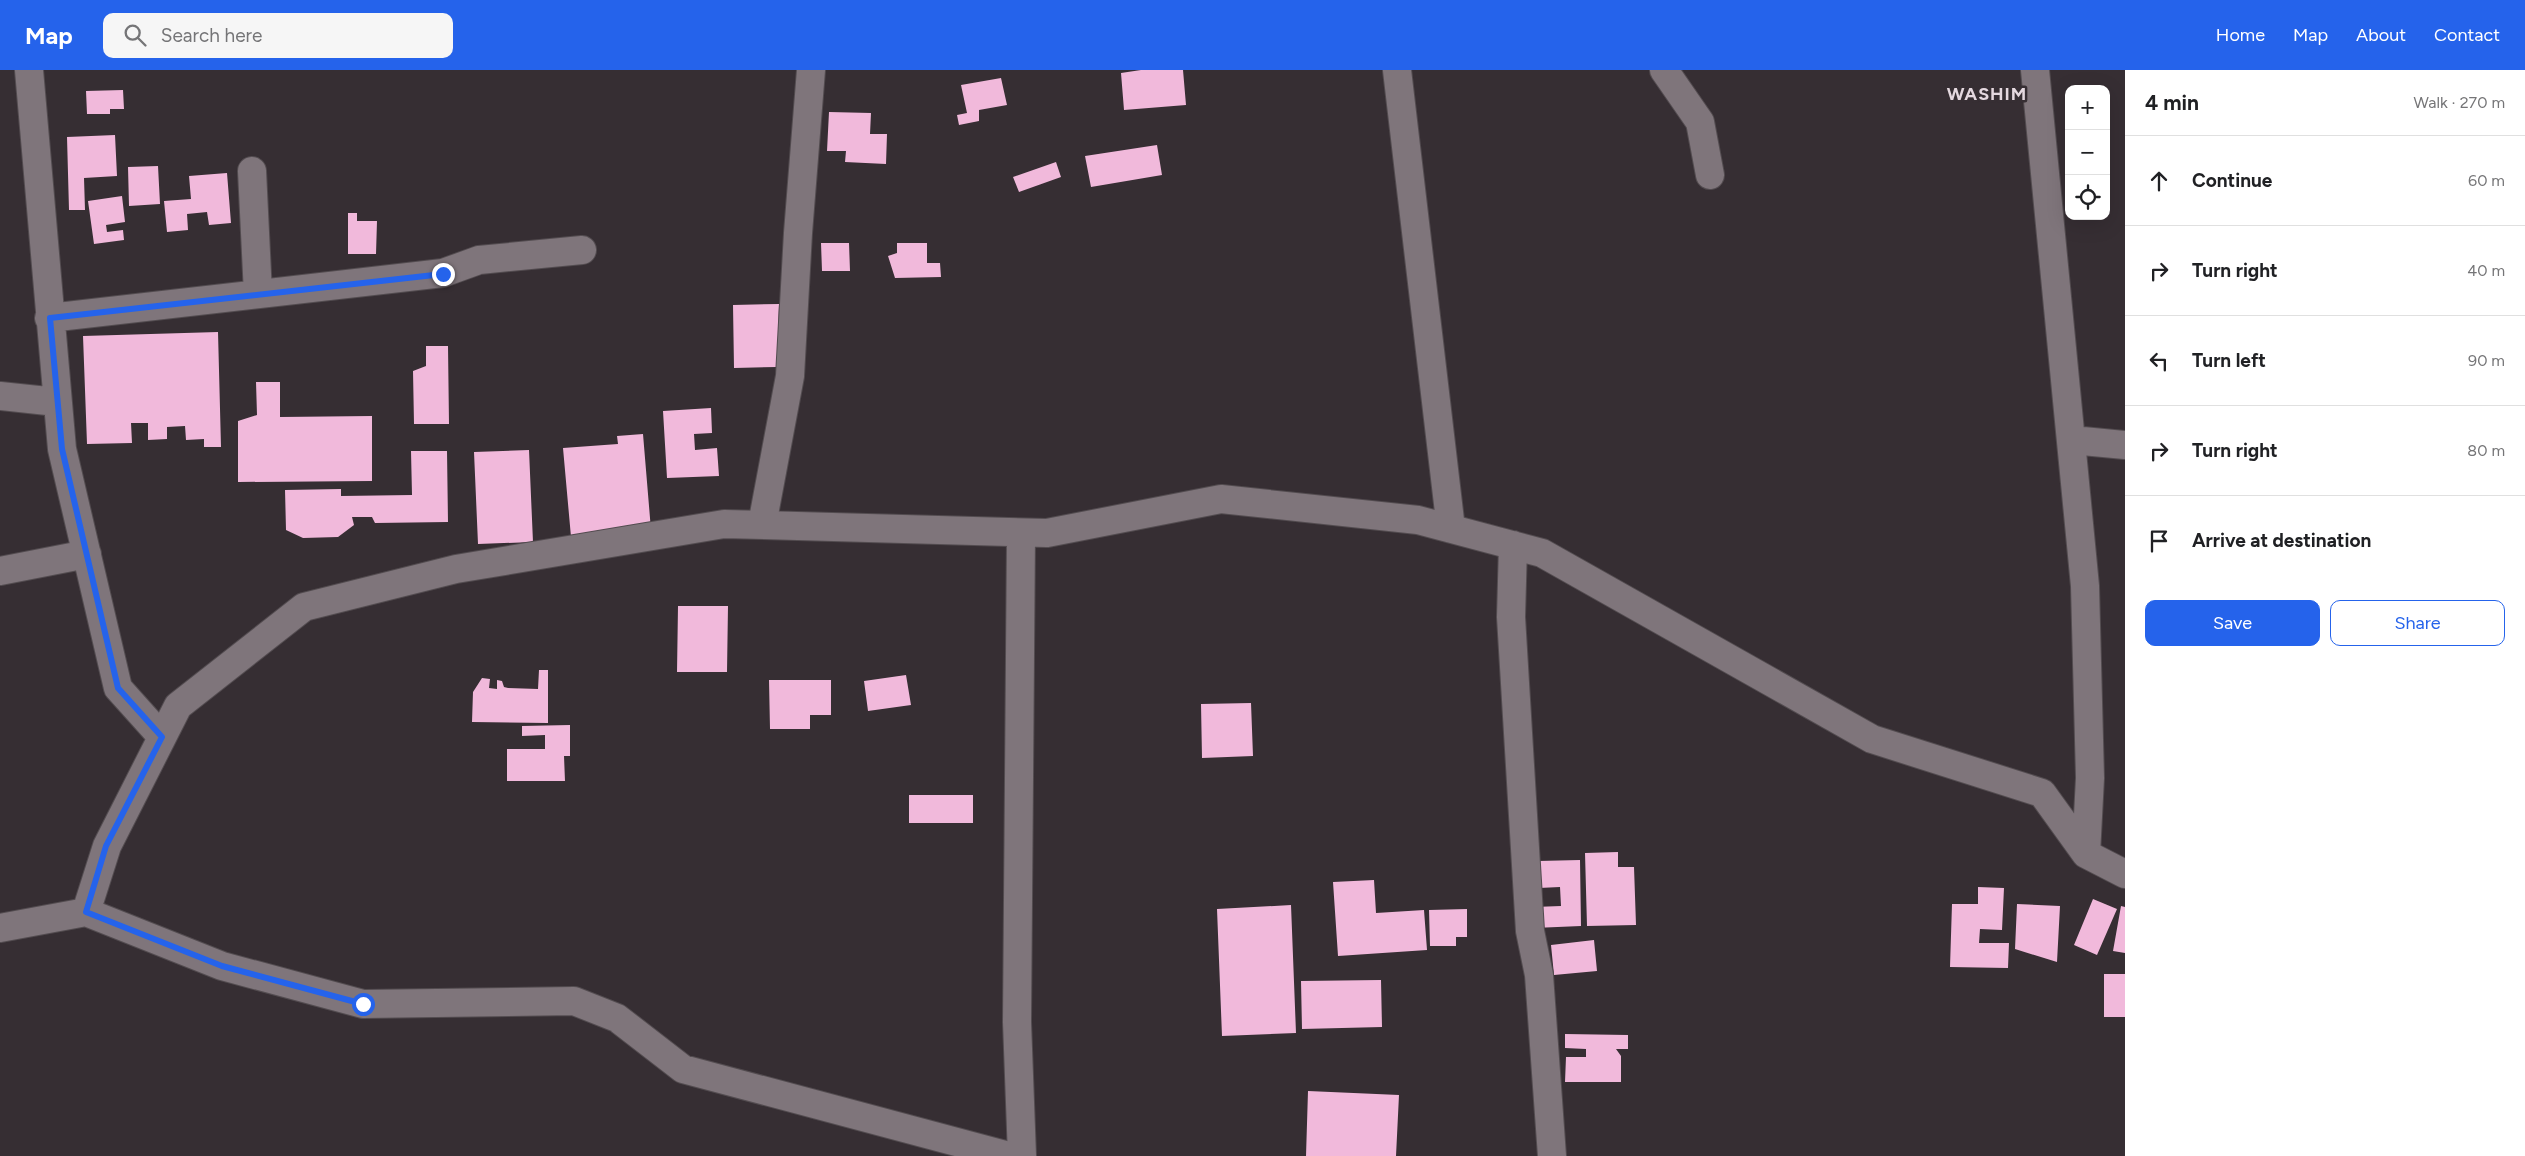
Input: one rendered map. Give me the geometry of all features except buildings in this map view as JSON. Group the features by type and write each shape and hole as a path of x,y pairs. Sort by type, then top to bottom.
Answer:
{"street":[{"path":"28,70 62,449 118,688 162,737"},
{"path":"762,525 790,376 798,232 811,70"},
{"path":"1397,70 1451,528"},
{"path":"1664,70 1700,122 1710,175"},
{"path":"2035,70 2085,586 2090,778 2086,854"},
{"path":"252,170 258,294"},
{"path":"50,318 443,274 479,260 582,250"},
{"path":"0,396 57,402"},
{"path":"2072,440 2125,445"},
{"path":"86,912 106,846 178,706 304,607 456,569 724,524 1047,533 1222,499 1418,520 1542,553 1872,739 2042,793 2086,854 2125,874"},
{"path":"1021,533 1017,1022 1022,1156"},
{"path":"1513,545 1511,618 1530,931 1539,976 1552,1156"},
{"path":"0,571 87,554"},
{"path":"0,928 86,912 222,966 363,1004 574,1001 617,1018 683,1069 1009,1156"}],"district":[{"name":"WASHIM","path":"1987,94"}],"route":[{"path":"363,1004 222,966 86,912 106,846 162,737 118,688 62,449 50,318 443,274"}]}
